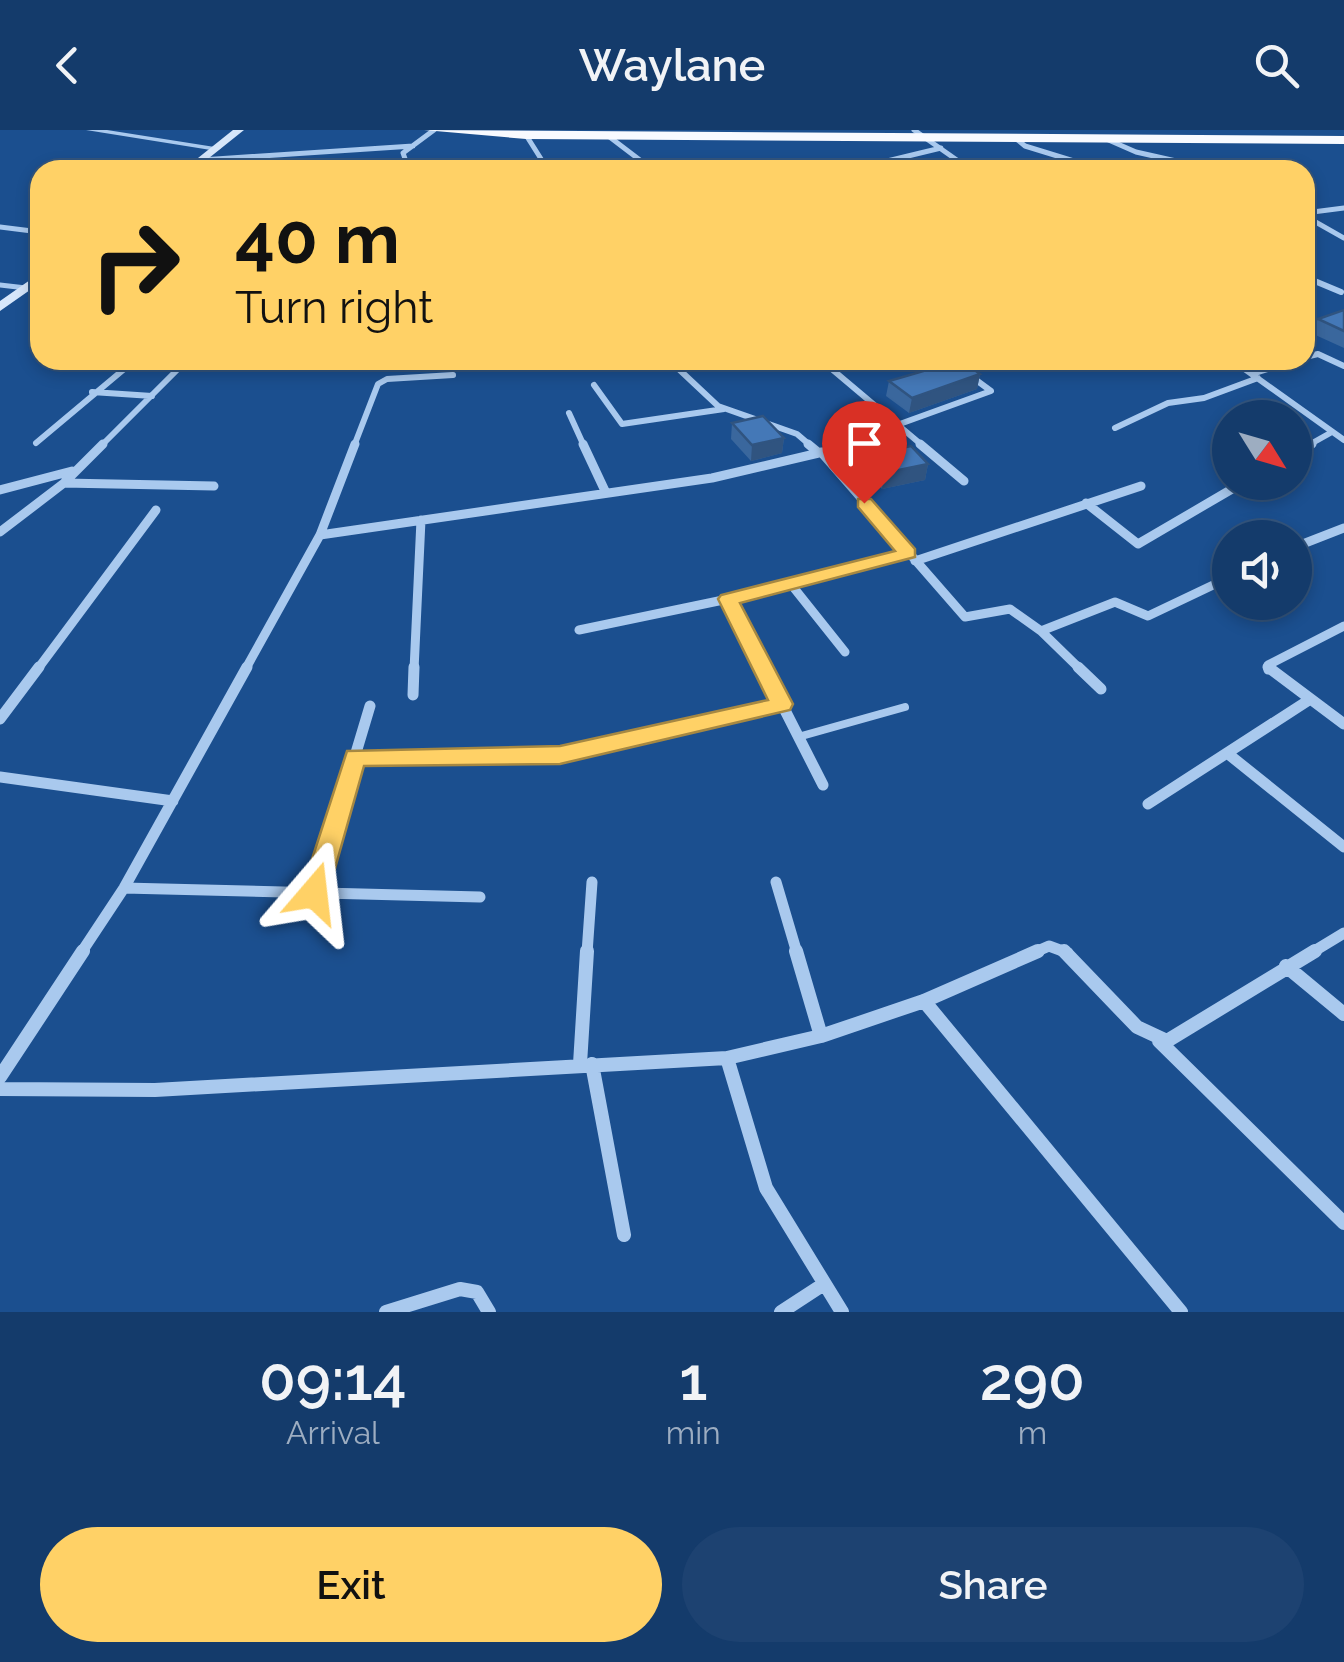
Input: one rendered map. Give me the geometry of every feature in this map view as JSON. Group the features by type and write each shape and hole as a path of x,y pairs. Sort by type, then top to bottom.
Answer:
{"highway":[{"path":"432,130 526,135 1344,137"},
{"path":"972,130 1344,137"}],"main road":[{"path":"201,160 238,130"},
{"path":"0,306 30,285"}],"street":[{"path":"90,130 217,148"},
{"path":"405,160 403,153 432,130"},
{"path":"918,133 958,160"},
{"path":"526,135 542,160"},
{"path":"608,135 640,160"},
{"path":"1014,137 1026,146 1071,160"},
{"path":"1103,138 1136,152 1174,160"},
{"path":"201,160 414,146"},
{"path":"892,160 942,148"},
{"path":"1315,212 1344,208"},
{"path":"1315,220 1344,238"},
{"path":"0,227 30,231"},
{"path":"1315,281 1343,292"},
{"path":"1343,292 1337,296 1344,302"},
{"path":"1315,354 1344,366"},
{"path":"36,442 121,370"},
{"path":"0,532 64,483 177,370"},
{"path":"680,370 724,408 797,434 820,452 960,614 972,618 1010,609 1040,630 1101,689"},
{"path":"833,370 964,481"},
{"path":"897,425 991,392 962,370"},
{"path":"1246,370 1344,440"},
{"path":"1115,428 1168,403 1204,398 1270,370"},
{"path":"0,1076 124,888 320,535 378,384 453,375"},
{"path":"594,385 622,424 724,408"},
{"path":"91,392 152,396"},
{"path":"569,413 606,493"},
{"path":"320,535 712,478 906,432"},
{"path":"1312,443 1332,432"},
{"path":"0,490 78,470"},
{"path":"64,483 214,486"},
{"path":"578,630 911,557 1140,486"},
{"path":"1086,503 1138,544 1213,500"},
{"path":"0,718 156,510"},
{"path":"413,695 422,520"},
{"path":"1312,540 1344,528"},
{"path":"790,583 845,652"},
{"path":"1040,630 1111,602 1152,615 1212,585"},
{"path":"728,599 824,785"},
{"path":"1344,626 1268,665 1275,676 1344,724"},
{"path":"1148,804 1309,700"},
{"path":"355,758 560,755 782,704"},
{"path":"314,893 370,706"},
{"path":"1227,753 1344,847"},
{"path":"0,777 173,801"},
{"path":"592,882 586,1064 624,1234"},
{"path":"776,882 821,1036"},
{"path":"124,888 480,898"},
{"path":"1159,1041 1167,1041 1344,933"},
{"path":"0,1089 156,1090 726,1058 821,1036 924,1002 1049,946 1058,947 1159,1041 1344,1222"},
{"path":"1286,966 1344,1014"},
{"path":"924,1002 1182,1312"},
{"path":"726,1058 761,1177 842,1312"},
{"path":"781,1312 824,1284"},
{"path":"386,1312 460,1289 477,1292 489,1312"}],"lane":[{"path":"0,284 26,288"},
{"path":"798,736 904,707"}],"building":[{"path":"1344,310 1344,331 1318,319"},
{"path":"927,370 975,370 980,374 912,398 889,381"},
{"path":"763,416 784,438 752,445 732,423"},
{"path":"911,446 928,464 884,473 868,455"}],"route":[{"path":"314,893 355,758 560,755 782,704 728,599 908,553 864,503"}]}
